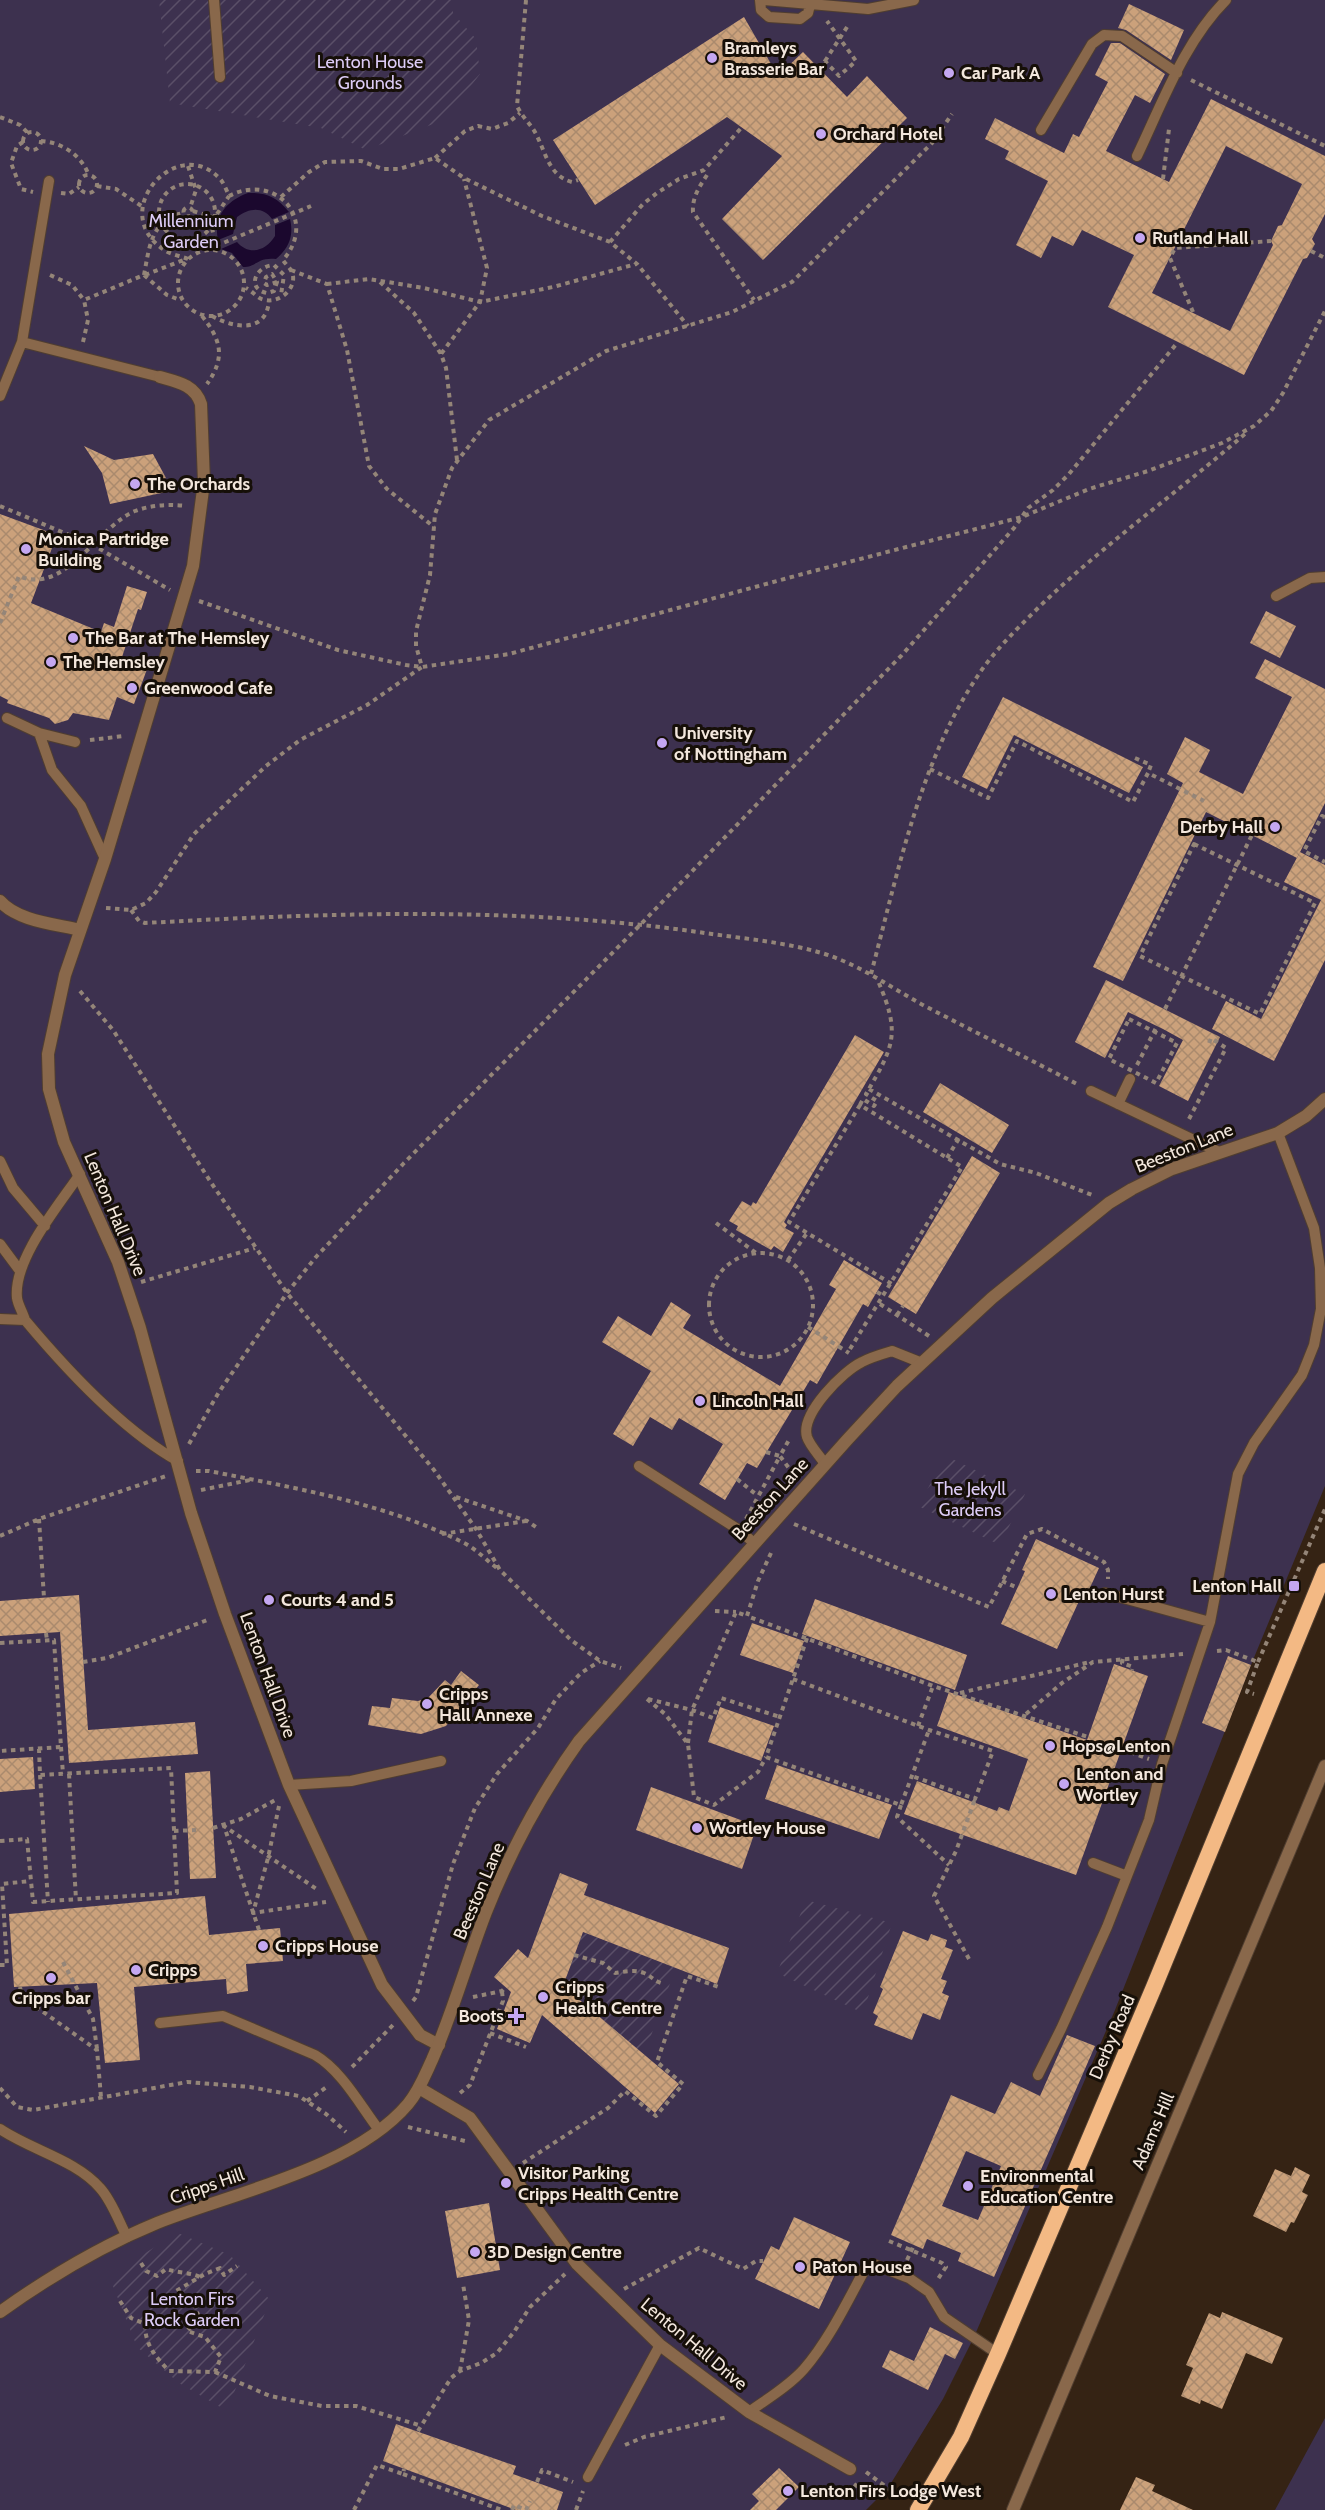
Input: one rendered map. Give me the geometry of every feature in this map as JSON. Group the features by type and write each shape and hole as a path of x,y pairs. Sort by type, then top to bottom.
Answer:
{"highway":[{"name":"Derby Road","path":"918,2510 961,2437 998,2354 1154,1987 1325,1571"}],"street":[{"path":"160,377 182,383 199,396"},
{"name":"Lenton Hall Drive","path":"199,396 204,449 204,482 193,566 105,859 65,975 48,1054 49,1089 64,1142 106,1231 126,1286 186,1493 225,1614 289,1785 382,1985 420,2035 439,2044"},
{"path":"0,901 4,906 31,919 80,930"},
{"name":"Beeston Lane","path":"419,2088 439,2044 487,1911 537,1805 579,1741 803,1488 897,1386 942,1344 992,1298 1109,1203 1150,1178 1278,1133 1306,1116 1325,1099"},
{"name":"Adams Hill","path":"1013,2510 1325,1766"},
{"name":"Lenton Hall Drive","path":"419,2088 470,2118 577,2264 660,2345 748,2412 850,2469"},
{"name":"Cripps Hill","path":"0,2312 42,2282 128,2237 156,2224 312,2166 379,2130 397,2116 419,2088"}],"lane":[{"path":"214,0 220,76"},
{"path":"813,5 800,19 770,17 761,10 762,0 868,9 914,0"},
{"path":"1137,156 1177,73 1212,14 1226,0"},
{"path":"1041,130 1092,44 1104,35 1122,36 1177,73"},
{"path":"0,396 22,342 50,181"},
{"path":"22,342 160,377"},
{"path":"1275,596 1310,578 1325,577"},
{"path":"7,717 39,733 75,742"},
{"path":"39,733 52,770 81,806 105,859"},
{"path":"1118,1104 1132,1075"},
{"path":"1091,1091 1219,1152"},
{"path":"1038,2075 1061,2029 1149,1820 1162,1764 1210,1622 1238,1474 1254,1443 1302,1375 1314,1345 1320,1310 1320,1268 1314,1228 1278,1133"},
{"path":"0,1161 13,1188 45,1226"},
{"path":"80,1174 45,1226 20,1271 17,1298 25,1320 58,1360 154,1448 179,1466"},
{"path":"0,1244 20,1271"},
{"path":"0,1319 25,1320"},
{"path":"825,1464 807,1438 806,1429 808,1418 836,1383 862,1362 892,1351 922,1363"},
{"path":"639,1466 740,1530 754,1543"},
{"path":"1105,1593 1210,1622"},
{"path":"289,1785 351,1781 441,1761"},
{"path":"1093,1863 1127,1876"},
{"path":"160,2023 223,2016 315,2055 324,2060 340,2077 379,2130"},
{"path":"0,2129 19,2142 77,2168 101,2188 128,2237"},
{"path":"748,2412 778,2392 803,2369 825,2339 865,2269 873,2264 909,2278 928,2292 944,2317 998,2354"},
{"path":"588,2477 660,2345"}],"path":[{"path":"526,0 517,97 520,113 535,132 557,175 572,182 578,180"},
{"path":"813,5 856,62 839,76 825,61"},
{"path":"819,69 852,19"},
{"path":"1177,73 1325,146"},
{"path":"281,197 309,172 325,162 361,161 383,169 399,169 435,158 465,130 478,126 492,129 508,123 520,113"},
{"path":"422,667 416,646 416,631 430,575 435,514 442,490 457,460 489,420 606,351 732,312 792,282 932,143 952,114"},
{"path":"0,117 20,125 28,133 38,134 40,141 38,147 32,150 26,148 23,142"},
{"path":"610,242 643,204 679,179 704,170 742,127"},
{"path":"28,133 12,155 11,163 21,189 47,195"},
{"path":"40,141 58,144 79,158 89,176 94,178 97,186"},
{"path":"435,158 464,178 542,216 610,242 637,264 688,326"},
{"path":"183,213 191,216 196,190 188,166"},
{"path":"188,258 168,253 151,238 143,223 142,207 148,189 161,174 174,167 198,166 221,180 229,196"},
{"path":"707,175 692,203 693,212 754,300"},
{"path":"89,176 80,179 81,190 90,193 97,186"},
{"path":"441,354 480,302 487,268 464,178"},
{"path":"216,216 212,196 204,188 195,184 178,184 163,196 159,213 161,224 171,235 188,240 197,238 212,227 229,196 239,191 266,190 281,197 292,214 297,230 290,250 283,260 291,270 327,284 369,279 424,288 480,302 553,287 637,264"},
{"path":"97,186 116,189 142,207"},
{"path":"84,300 217,247 311,206"},
{"path":"144,275 151,238 161,224 172,216 183,213 185,208 216,216"},
{"path":"144,275 167,295 180,300 189,310 202,315 212,315 232,308 240,301 246,288 242,270 232,257 217,247 212,227"},
{"path":"1192,312 1170,258 1175,248 1271,241"},
{"path":"1311,251 1325,258"},
{"path":"180,300 178,274 188,258"},
{"path":"277,282 274,291 267,293 259,290 255,283 257,273 261,268 266,265 278,267 285,280 280,299"},
{"path":"246,288 257,297 269,301 280,299 292,284 291,270"},
{"path":"33,271 61,279 72,285 84,300 88,320 80,357"},
{"path":"378,281 414,313 441,354 446,368 457,460"},
{"path":"327,284 346,350 369,466 387,489 435,528"},
{"path":"212,315 232,325 254,324 268,309 269,301"},
{"path":"871,974 930,769 974,681 1001,645 1057,589 1138,519 1271,411 1283,393 1325,311"},
{"path":"199,396 210,379 220,354 216,334 202,315"},
{"path":"179,1466 189,1442 219,1392 287,1293 316,1257 404,1163 642,924 900,656 1028,508 1070,474 1178,342"},
{"path":"0,506 93,545 143,576 184,597 338,650 422,667 509,654 1022,517 1089,489 1186,458 1231,439 1254,426"},
{"path":"0,623 19,576 31,581 45,579 72,564 118,522 136,511 166,504 201,508"},
{"path":"88,907 131,910 146,903 200,827 266,766 300,740 367,705 422,667"},
{"path":"75,742 143,733"},
{"path":"930,769 988,798 1017,741 1133,802 1151,765 1135,758"},
{"path":"1148,773 1204,801"},
{"path":"1325,817 1322,816 1302,850 1325,862"},
{"path":"1165,1009 1252,835"},
{"path":"1194,843 1237,865 1315,903 1260,1014 1140,956 1194,843"},
{"path":"131,910 139,921 144,923 305,915 435,914 540,917 642,924 795,946 820,952 871,974 878,980 1091,1091"},
{"path":"65,975 113,1030 152,1093 287,1293 454,1496 500,1570"},
{"path":"878,980 892,1017 892,1038 890,1052 866,1094 877,1101 874,1106 863,1099 789,1222 891,1284"},
{"path":"1129,1019 1154,1032 1177,1043 1156,1083 1132,1075 1109,1059 1129,1019"},
{"path":"1132,1075 1157,1026"},
{"path":"1196,1109 1226,1048 1211,1038 1208,1046"},
{"path":"869,1089 1000,1164 1036,1173 1109,1203"},
{"path":"848,1352 962,1167 860,1105"},
{"path":"947,1158 961,1135"},
{"path":"716,1223 756,1252"},
{"path":"788,1260 807,1233"},
{"path":"126,1286 255,1248"},
{"path":"756,1252 774,1254 788,1260 802,1272 810,1285 813,1315 808,1328 796,1343 781,1353 764,1357 746,1354 730,1346 718,1334 711,1317 709,1299 714,1282 724,1268 739,1257 756,1252"},
{"path":"877,1292 884,1296"},
{"path":"879,1304 942,1344"},
{"path":"897,1315 903,1306"},
{"path":"808,1328 862,1362"},
{"path":"822,1345 825,1338"},
{"path":"746,1519 791,1436 808,1418"},
{"path":"766,1452 780,1456 803,1488"},
{"path":"0,1536 179,1466 252,1479 335,1497 398,1516 466,1544 500,1570 571,1640 600,1660 622,1668"},
{"path":"186,1493 252,1479"},
{"path":"737,1479 758,1496"},
{"path":"454,1496 527,1521 539,1528"},
{"path":"959,1694 1093,1662 1226,1650 1256,1661 1325,1509"},
{"path":"39,1519 44,1598"},
{"path":"442,1534 527,1521"},
{"path":"787,1530 793,1524 989,1607 1027,1534 1042,1529 1104,1562 1108,1577 1105,1593"},
{"path":"747,1616 758,1581 776,1543"},
{"path":"1002,1581 1018,1588"},
{"path":"807,1638 766,1757 758,1772 714,1805 703,1804 694,1797 688,1744 692,1710 736,1612 807,1638 933,1686 1088,1737"},
{"path":"83,1662 107,1658 225,1614"},
{"path":"46,1633 47,1640"},
{"path":"0,1643 54,1640 63,1774"},
{"path":"1123,1659 1122,1663 1133,1667 1132,1670"},
{"path":"307,2101 340,2077 373,2048 416,1997 453,1864 475,1808 497,1774 538,1728 556,1699 581,1673 600,1660"},
{"path":"1025,1715 1062,1683 1093,1662"},
{"path":"793,1680 993,1751 950,1865 934,1896 969,1959"},
{"path":"918,1726 933,1686"},
{"path":"626,1689 647,1699 692,1710 713,1718 721,1698 780,1718"},
{"path":"647,1699 665,1714 688,1744"},
{"path":"929,1730 897,1817 950,1865"},
{"path":"0,1752 61,1748"},
{"path":"39,1749 48,1902"},
{"path":"1122,1749 1162,1764"},
{"path":"766,1757 902,1805"},
{"path":"0,1841 27,1839 33,1902 177,1893 171,1768 40,1775"},
{"path":"69,1774 76,1900"},
{"path":"912,1776 975,1799"},
{"path":"213,1828 224,1826 281,1797 268,1858 252,1913"},
{"path":"224,1826 268,1858 334,1900 252,1913"},
{"path":"224,1826 259,1930"},
{"path":"174,1831 196,1830"},
{"path":"0,1965 7,1965 2,1931 1,1884 30,1881"},
{"path":"574,1955 603,1963 615,1973 629,1971 644,1973 656,1982 665,1984"},
{"path":"63,1962 99,2029 97,2050 101,2097"},
{"path":"509,2172 608,2108 625,2091 656,2116 683,2084 657,2062 687,1976 718,1987"},
{"path":"20,1987 22,1997 97,2050"},
{"path":"480,1995 502,1991 506,1987"},
{"path":"448,2105 470,2085 505,2002 502,1991"},
{"path":"490,2033 526,2047"},
{"path":"0,2088 17,2107 43,2110 187,2082 250,2087 299,2096 326,2114 346,2132"},
{"path":"397,2116 406,2127 492,2147"},
{"path":"890,2241 912,2249 946,2267 940,2278 924,2289"},
{"path":"610,2296 699,2248 743,2269 756,2260 763,2261"},
{"path":"141,2263 146,2271 157,2276 166,2269 178,2273 189,2272 200,2277"},
{"path":"418,2431 451,2378 460,2371 481,2363 497,2353 530,2307 577,2264"},
{"path":"215,2372 220,2357 205,2337 187,2331 199,2317 193,2302 176,2291 220,2268 224,2275 237,2266"},
{"path":"460,2371 469,2320 463,2284"},
{"path":"120,2301 131,2318 145,2324 145,2335 150,2350 169,2371 215,2372 270,2396 322,2406 356,2406 422,2426"},
{"path":"618,2448 644,2437 748,2412"},
{"path":"354,2510 377,2465 403,2472 502,2510"},
{"path":"537,2482 542,2470 574,2482"},
{"path":"883,2484 897,2495"},
{"path":"512,2510 514,2505 526,2510 530,2501"}],"green space":[{"name":"University of Nottingham","path":"0,0 1325,0 1325,1486 1253,1660 1115,2010 974,2337 943,2399 888,2488 866,2510 0,2510"},
{"name":"Lenton House Grounds","path":"159,0 453,0 453,13 476,39 480,74 446,119 366,150 321,128 170,103"},
{"name":"The Jekyll Gardens","path":"946,1456 1025,1494 1000,1545 918,1506"},
{"path":"806,1900 892,1923 863,2013 777,1973"},
{"path":"572,1928 676,1967 644,2055 563,1986 569,1978 557,1974"},
{"name":"Lenton Firs Rock Garden","path":"178,2233 230,2255 270,2300 227,2411 179,2383 137,2347 113,2286 132,2261"},
{"path":"1325,2418 1325,2510 1275,2510"}],"shaded area":[{"path":"248,193 271,196 289,212 272,219 260,210 251,210 237,217 233,234 218,240 219,217 233,200"},
{"path":"290,219 289,241 276,259 265,259 243,267 232,253 221,249 237,242 247,249 262,248 275,236 275,225"}],"building":[{"path":"1129,4 1184,30 1171,60 1126,30 1118,28"},
{"name":"Orchard Hotel","path":"744,17 778,76 803,52 847,97 867,76 907,118 763,260 722,219 782,156 727,117 595,205 553,140"},
{"name":"Rutland Hall","path":"1111,43 1120,43 1165,74 1150,103 1135,95 1106,151 1169,182 1211,99 1325,156 1325,214 1312,239 1315,244 1307,258 1303,259 1244,375 1108,307 1134,255 1082,230 1073,246 1052,236 1041,258 1016,245 1048,181 1005,159 1009,151 985,139 995,118 1064,153 1073,134 1079,137 1108,82 1095,75","holes":["1226,146 1302,184 1282,225 1278,226 1271,241 1273,245 1230,331 1152,293"]},
{"name":"The Orchards","path":"84,446 114,460 153,454 166,478 159,481 166,492 110,504 102,473"},
{"name":"The Hemsley","path":"0,514 57,535 31,603 101,632 104,623 114,627 127,586 147,592 141,610 138,609 122,657 149,664 134,704 117,697 109,720 73,713 68,720 55,724 49,718 7,703 8,700 0,696"},
{"path":"1266,611 1296,626 1280,658 1250,643"},
{"name":"Derby Hall","path":"1265,659 1325,689 1325,803 1297,858 1206,812 1123,981 1093,967 1183,783 1167,774 1185,737 1210,750 1199,772 1243,794 1292,697 1255,678"},
{"path":"1003,697 1143,767 1129,793 1014,735 987,789 962,777"},
{"path":"1300,852 1325,865 1325,960 1274,1061 1212,1029 1226,1001 1261,1019 1321,900 1284,882"},
{"path":"1106,980 1220,1037 1188,1101 1159,1086 1183,1040 1163,1029 1128,1012 1105,1058 1075,1042"},
{"path":"855,1035 884,1052 784,1222 787,1225 785,1228 794,1233 783,1252 774,1246 771,1250 736,1230 738,1226 729,1221 742,1201 751,1206 753,1202 756,1204"},
{"path":"940,1083 1009,1125 992,1153 923,1112"},
{"path":"972,1156 1000,1173 916,1314 888,1297"},
{"name":"Lincoln Hall","path":"844,1260 882,1283 868,1307 863,1304 817,1384 810,1380 757,1468 747,1463 725,1500 699,1484 723,1444 679,1418 672,1430 650,1417 633,1446 613,1434 651,1371 602,1342 618,1316 651,1336 671,1302 691,1315 683,1328 780,1386 836,1289 829,1285"},
{"name":"Lenton Hurst","path":"1036,1539 1099,1568 1083,1603 1079,1601 1057,1649 1001,1624 1025,1571 1022,1570"},
{"path":"79,1595 88,1730 195,1722 198,1754 69,1763 60,1632 0,1636 0,1601"},
{"path":"815,1599 967,1655 955,1690 802,1634"},
{"path":"752,1623 804,1641 793,1673 740,1655"},
{"path":"1228,1656 1251,1665 1225,1732 1202,1723"},
{"path":"1114,1664 1148,1676 1076,1875 904,1814 917,1781 997,1811 999,1807 1009,1811 1028,1759 937,1726 949,1692 1087,1740"},
{"name":"Cripps Hall Annexe","path":"461,1671 479,1685 446,1726 421,1734 368,1725 372,1706 390,1708 392,1698 418,1701 428,1698 445,1680 451,1685"},
{"path":"720,1707 774,1726 761,1761 708,1742"},
{"path":"33,1757 35,1789 0,1792 0,1759"},
{"path":"777,1765 892,1805 879,1839 765,1799"},
{"path":"210,1771 216,1878 190,1879 185,1773"},
{"name":"Wortley House","path":"651,1787 757,1826 742,1869 636,1830"},
{"name":"Cripps Health Centre","path":"560,1873 588,1884 584,1895 729,1948 717,1984 583,1932 563,1986 679,2084 655,2113 542,2015 530,2043 497,2029 511,1992 494,1977 518,1949 528,1958"},
{"name":"Cripps","path":"205,1896 209,1935 280,1928 283,1961 246,1964 248,1991 227,1994 226,1979 134,1987 140,2060 105,2063 97,1983 14,1987 9,1914"},
{"path":"903,1931 928,1941 931,1934 947,1940 945,1947 953,1950 941,1979 947,1981 942,1993 949,1996 940,2020 923,2013 912,2040 874,2025 878,2016 873,2013 883,1989 880,1987"},
{"name":"Environmental Education Centre","path":"1067,2035 1095,2046 994,2277 958,2261 961,2253 927,2239 923,2249 891,2235 951,2095 995,2114 1011,2082 1040,2096","holes":["966,2151 1001,2166 978,2220 942,2206"]},
{"path":"1295,2167 1310,2175 1302,2192 1308,2195 1294,2223 1291,2222 1286,2232 1253,2216 1275,2169 1291,2176"},
{"name":"3D Design Centre","path":"489,2203 500,2270 457,2278 445,2211"},
{"name":"Paton House","path":"794,2217 850,2242 819,2309 755,2279 771,2246 779,2250"},
{"path":"1222,2312 1283,2338 1272,2364 1246,2353 1222,2409 1201,2400 1200,2404 1181,2396 1193,2368 1186,2365 1209,2313 1220,2318"},
{"path":"930,2327 963,2343 955,2359 945,2354 928,2390 882,2367 890,2350 914,2361"},
{"path":"396,2424 516,2466 513,2474 563,2492 557,2510 516,2510 383,2461"},
{"name":"Lenton Firs Lodge West","path":"779,2468 799,2487 776,2510 750,2510 759,2501 752,2494"},
{"path":"1136,2477 1155,2485 1152,2491 1193,2510 1120,2510"}],"place":[{"name":"Bramleys Brasserie Bar","path":"712,58"},
{"name":"Car Park A","path":"949,73"},
{"name":"Orchard Hotel","path":"821,134"},
{"name":"Rutland Hall","path":"1140,238"},
{"name":"The Orchards","path":"135,484"},
{"name":"Monica Partridge Building","path":"26,549"},
{"name":"The Bar at The Hemsley","path":"73,638"},
{"name":"The Hemsley","path":"51,662"},
{"name":"Greenwood Cafe","path":"132,688"},
{"name":"University of Nottingham","path":"662,743"},
{"name":"Derby Hall","path":"1275,827"},
{"name":"Lincoln Hall","path":"700,1401"},
{"name":"Lenton Hall","path":"1294,1586"},
{"name":"Lenton Hurst","path":"1051,1594"},
{"name":"Courts 4 and 5","path":"269,1600"},
{"name":"Cripps Hall Annexe","path":"427,1704"},
{"name":"Hops@Lenton","path":"1050,1746"},
{"name":"Lenton and Wortley","path":"1064,1784"},
{"name":"Wortley House","path":"697,1828"},
{"name":"Cripps House","path":"263,1946"},
{"name":"Cripps","path":"136,1970"},
{"name":"Cripps bar","path":"51,1978"},
{"name":"Cripps Health Centre","path":"543,1997"},
{"name":"Boots","path":"516,2016"},
{"name":"Visitor Parking Cripps Health Centre","path":"506,2183"},
{"name":"Environmental Education Centre","path":"968,2186"},
{"name":"3D Design Centre","path":"475,2252"},
{"name":"Paton House","path":"800,2267"},
{"name":"Lenton Firs Lodge West","path":"788,2491"}],"park label":[{"name":"Millennium Garden","path":"191,231"}]}
